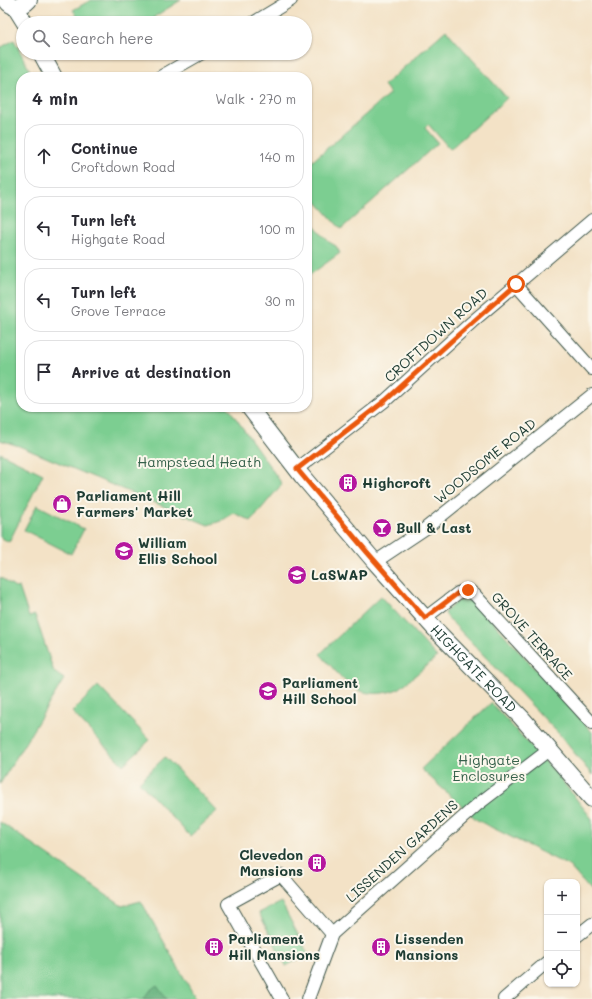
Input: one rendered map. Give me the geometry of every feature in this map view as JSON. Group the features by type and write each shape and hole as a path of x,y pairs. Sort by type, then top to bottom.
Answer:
{"street":[{"path":"265,16 291,0"},
{"path":"17,2 22,16"},
{"path":"45,60 51,72"},
{"path":"169,72 190,60"},
{"name":"CROFTDOWN ROAD","path":"297,469 386,400 516,284 592,220"},
{"path":"516,284 592,369"},
{"name":"WOODSOME ROAD","path":"375,562 426,528 592,395"},
{"name":"HIGHGATE ROAD","path":"253,412 297,469 375,562 425,618 521,716 592,799"},
{"name":"GROVE TERRACE","path":"425,618 458,593 468,590 475,595 592,723"},
{"name":"LISSENDEN GARDENS","path":"308,999 332,934 477,805 550,750"},
{"path":"282,999 228,904 281,875 332,934"},
{"path":"580,934 592,924"},
{"path":"504,999 544,965"}],"green space":[{"path":"91,0 181,0 156,16 77,16 73,10"},
{"path":"446,30 507,98 450,149 428,124 425,128 438,143 341,229 312,197 312,162 390,93 384,85"},
{"name":"Hampstead Heath","path":"14,40 16,44 16,60 24,60 30,72 16,72 16,412 232,412 282,484 251,521 234,513 221,521 208,525 19,446 0,440 0,48"},
{"path":"312,223 329,242 336,246 340,253 312,273"},
{"path":"0,453 43,474 9,542 0,537"},
{"path":"37,505 84,529 71,554 24,530"},
{"path":"0,577 15,588 19,587 29,617 35,615 54,672 64,679 0,784"},
{"path":"381,596 437,657 400,688 382,693 362,692 347,683 320,654"},
{"path":"466,600 475,602 592,732 592,775 560,735 445,614 446,611 458,601"},
{"path":"98,686 150,740 123,765 72,712"},
{"name":"Highgate Enclosures","path":"491,703 556,773 592,819 592,892 569,866 477,820 421,769"},
{"path":"165,757 217,811 190,836 139,782"},
{"path":"0,822 122,906 141,901 196,999 0,999"},
{"path":"281,902 308,954 286,966 259,913"},
{"path":"157,985 167,999 145,999 144,998 149,991"}],"place":[{"name":"Highcroft","path":"348,483"},
{"name":"Parliament Hill Farmers' Market","path":"62,504"},
{"name":"Bull & Last","path":"382,528"},
{"name":"William Ellis School","path":"124,551"},
{"name":"LaSWAP","path":"297,575"},
{"name":"Parliament Hill School","path":"268,691"},
{"name":"Clevedon Mansions","path":"317,863"},
{"name":"Parliament Hill Mansions","path":"214,947"},
{"name":"Lissenden Mansions","path":"381,947"}],"route":[{"path":"468,590 458,593 425,618 297,469 386,400 516,284"}]}
